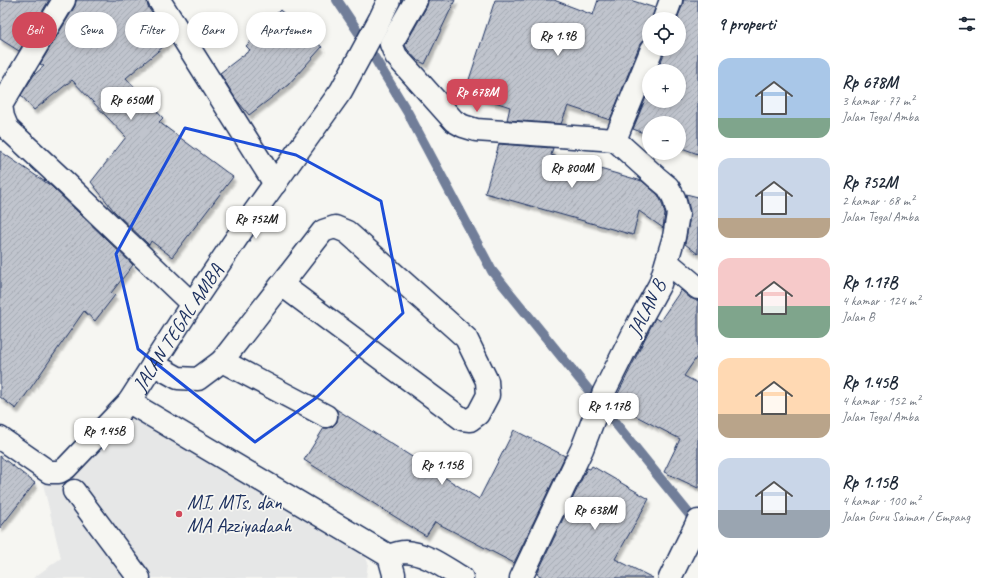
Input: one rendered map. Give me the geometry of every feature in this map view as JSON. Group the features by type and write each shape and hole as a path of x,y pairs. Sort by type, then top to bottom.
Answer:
{"street":[{"path":"64,0 1,105 3,117 8,129 192,304"},
{"path":"158,0 275,184"},
{"path":"416,0 391,44 396,56 454,121 463,126 476,130 615,140 649,56"},
{"path":"667,12 671,0"},
{"name":"JALAN TEGAL AMBA","path":"0,438 49,472 59,472 66,468 141,382 253,214 341,91 384,9"},
{"name":"JALAN B","path":"522,578 582,449 604,392 660,284 674,237 678,214 674,198 668,187 615,140"},
{"path":"141,382 178,378 198,379 222,361 282,284 324,231 335,227 347,232 466,338 487,381 488,395 478,414 470,420 462,419 282,284"},
{"path":"667,262 698,288"},
{"path":"222,361 326,416"},
{"path":"141,382 389,556 394,578"},
{"path":"74,491 139,578"},
{"path":"673,572 698,521"},
{"path":"389,556 403,552 416,553 430,559 462,578"}],"highlighted area":[{"path":"185,128 296,155 381,201 403,313 316,398 255,442 138,349 116,254"}],"shaded area":[{"name":"MI, MTs, dan MA Azziyadaah","path":"131,412 361,545 368,563 366,578 33,578 61,558 43,484 102,420"}],"building":[{"path":"0,0 49,0 42,12 12,12 12,47 0,39"},
{"path":"76,0 147,0 148,7 151,12 125,12 125,48 162,48 126,78 163,118 159,122 233,177 172,257 151,241 149,245 114,211 91,182 126,137 72,80 34,110 21,95 34,75 44,66 40,64 50,48 57,48 57,36 65,23 65,48 117,48 117,12 71,12 75,6"},
{"path":"428,0 455,0 425,64 417,60 405,45 427,6"},
{"path":"495,0 554,0 593,15 598,0 630,0 655,8 654,12 642,12 642,42 610,120 568,106 561,124 507,120 510,107 465,92"},
{"path":"683,0 698,0 698,154 686,150 686,116 642,116 642,132 633,129 642,107 686,108 686,64 660,64 663,56 686,56 686,12 680,12"},
{"path":"248,48 321,48 288,85 249,115 235,98 220,73 250,50"},
{"path":"499,144 553,148 551,155 642,181 658,195 662,203 665,214 663,228 639,211 633,235 485,193"},
{"path":"0,151 51,186 133,265 111,293 115,295 95,321 84,311 16,409 0,397"},
{"path":"686,194 698,197 698,254 685,244 690,216"},
{"path":"681,290 690,298 698,300 698,355 684,376 698,383 698,488 664,472 680,439 613,404 655,318 660,321"},
{"path":"336,409 479,499 514,430 565,456 514,563 435,522 426,536 304,460 324,428 332,427 337,422 338,415"},
{"path":"0,456 35,483 0,528"},
{"path":"592,466 649,499 615,559 653,578 544,578 537,574 587,468 590,469"}],"waterway":[{"path":"337,0 363,39 408,113 492,271 698,525"}],"place":[{"name":"MI, MTs, dan MA Azziyadaah","path":"179,514"}]}
